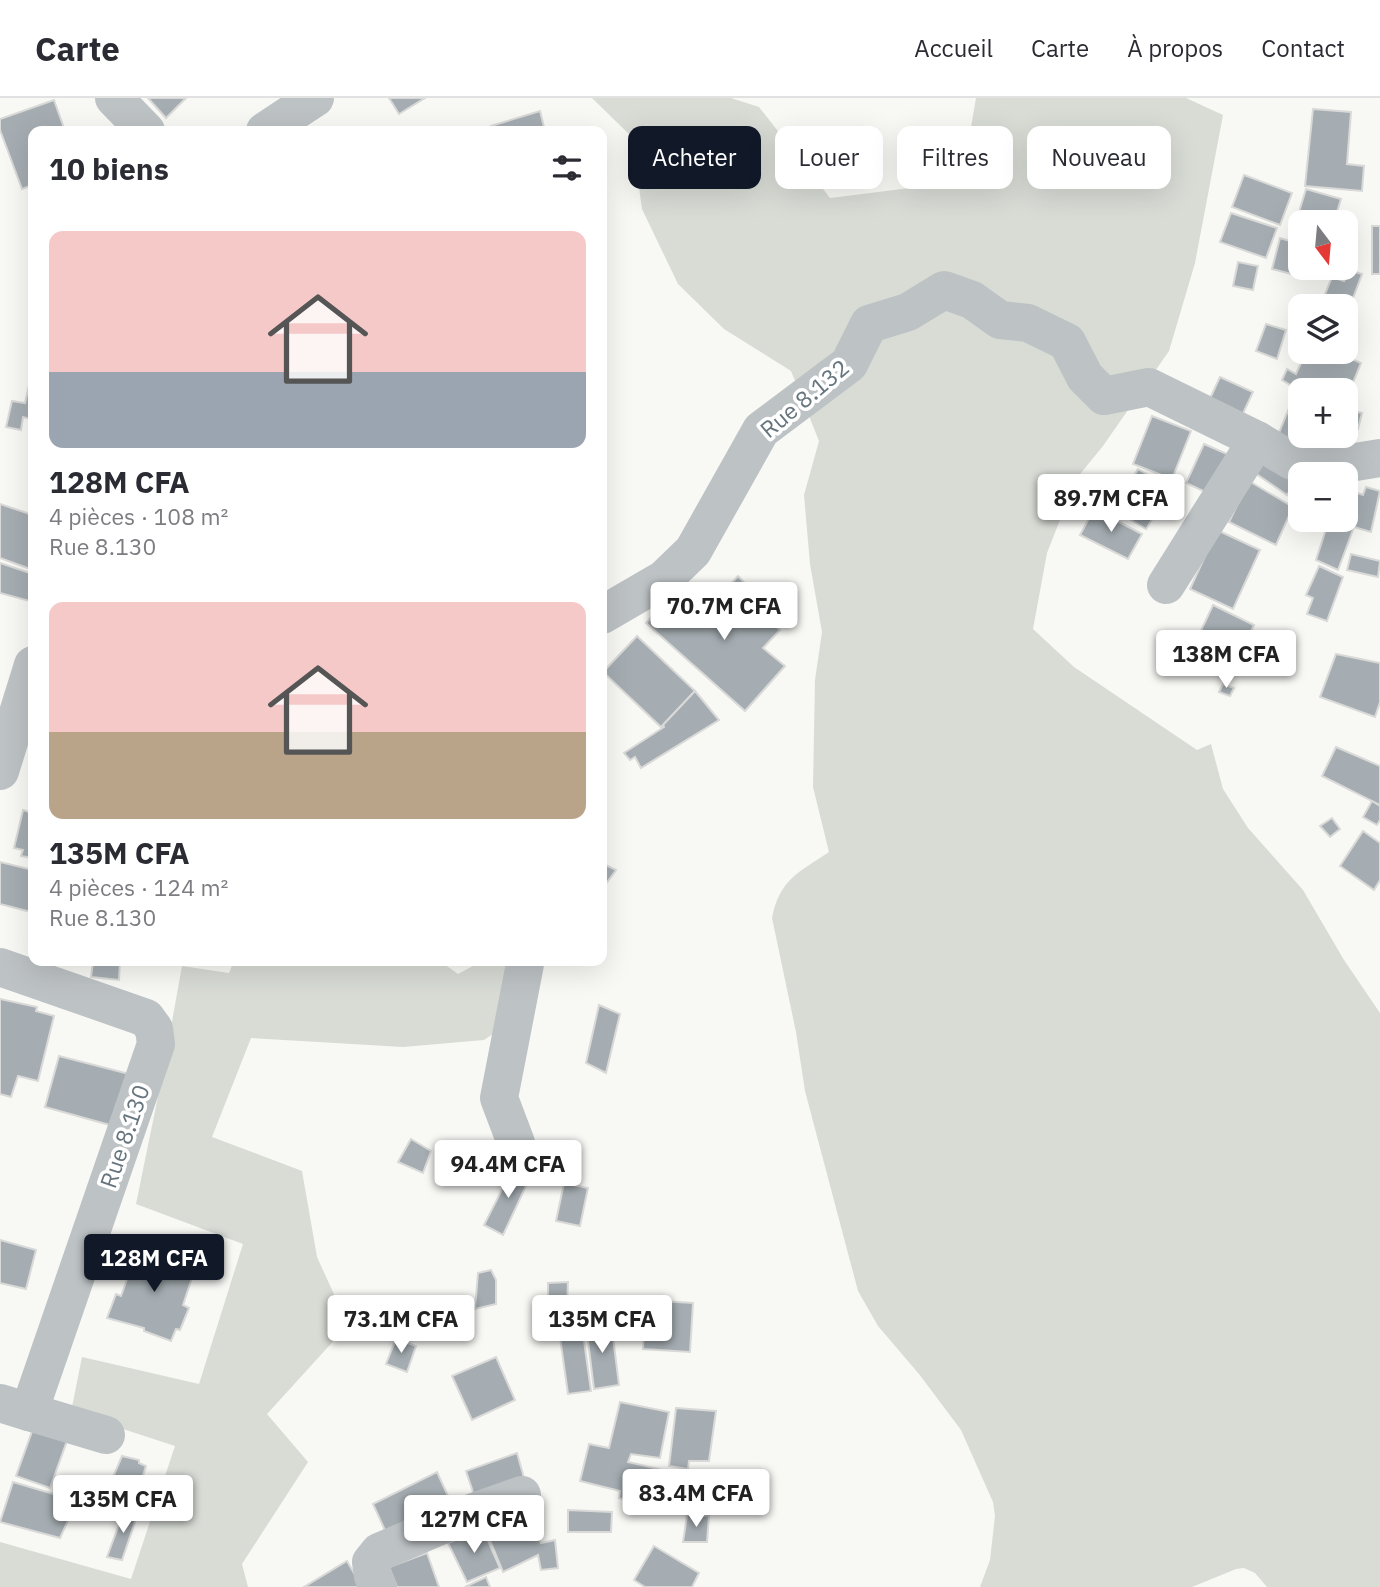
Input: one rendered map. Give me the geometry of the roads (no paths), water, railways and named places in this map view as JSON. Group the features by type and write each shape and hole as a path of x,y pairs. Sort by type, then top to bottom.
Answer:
{"street":[{"path":"114,98 141,126"},
{"path":"273,126 315,98"},
{"name":"Rue 8.132","path":"607,612 664,579 693,551 761,430 849,364 869,324 908,312 944,290 972,300 1000,320 1028,323 1067,342 1085,377 1104,396 1149,387 1256,440 1292,461 1337,465 1380,458"},
{"path":"1166,585 1256,440"},
{"path":"0,771 24,677"},
{"path":"516,1143 499,1098 525,966"},
{"name":"Rue 8.130","path":"0,967 145,1018 154,1029 156,1044 15,1407"},
{"path":"15,1407 106,1435"},
{"path":"379,1587 373,1576 371,1562 379,1552 468,1514 522,1495"}]}
